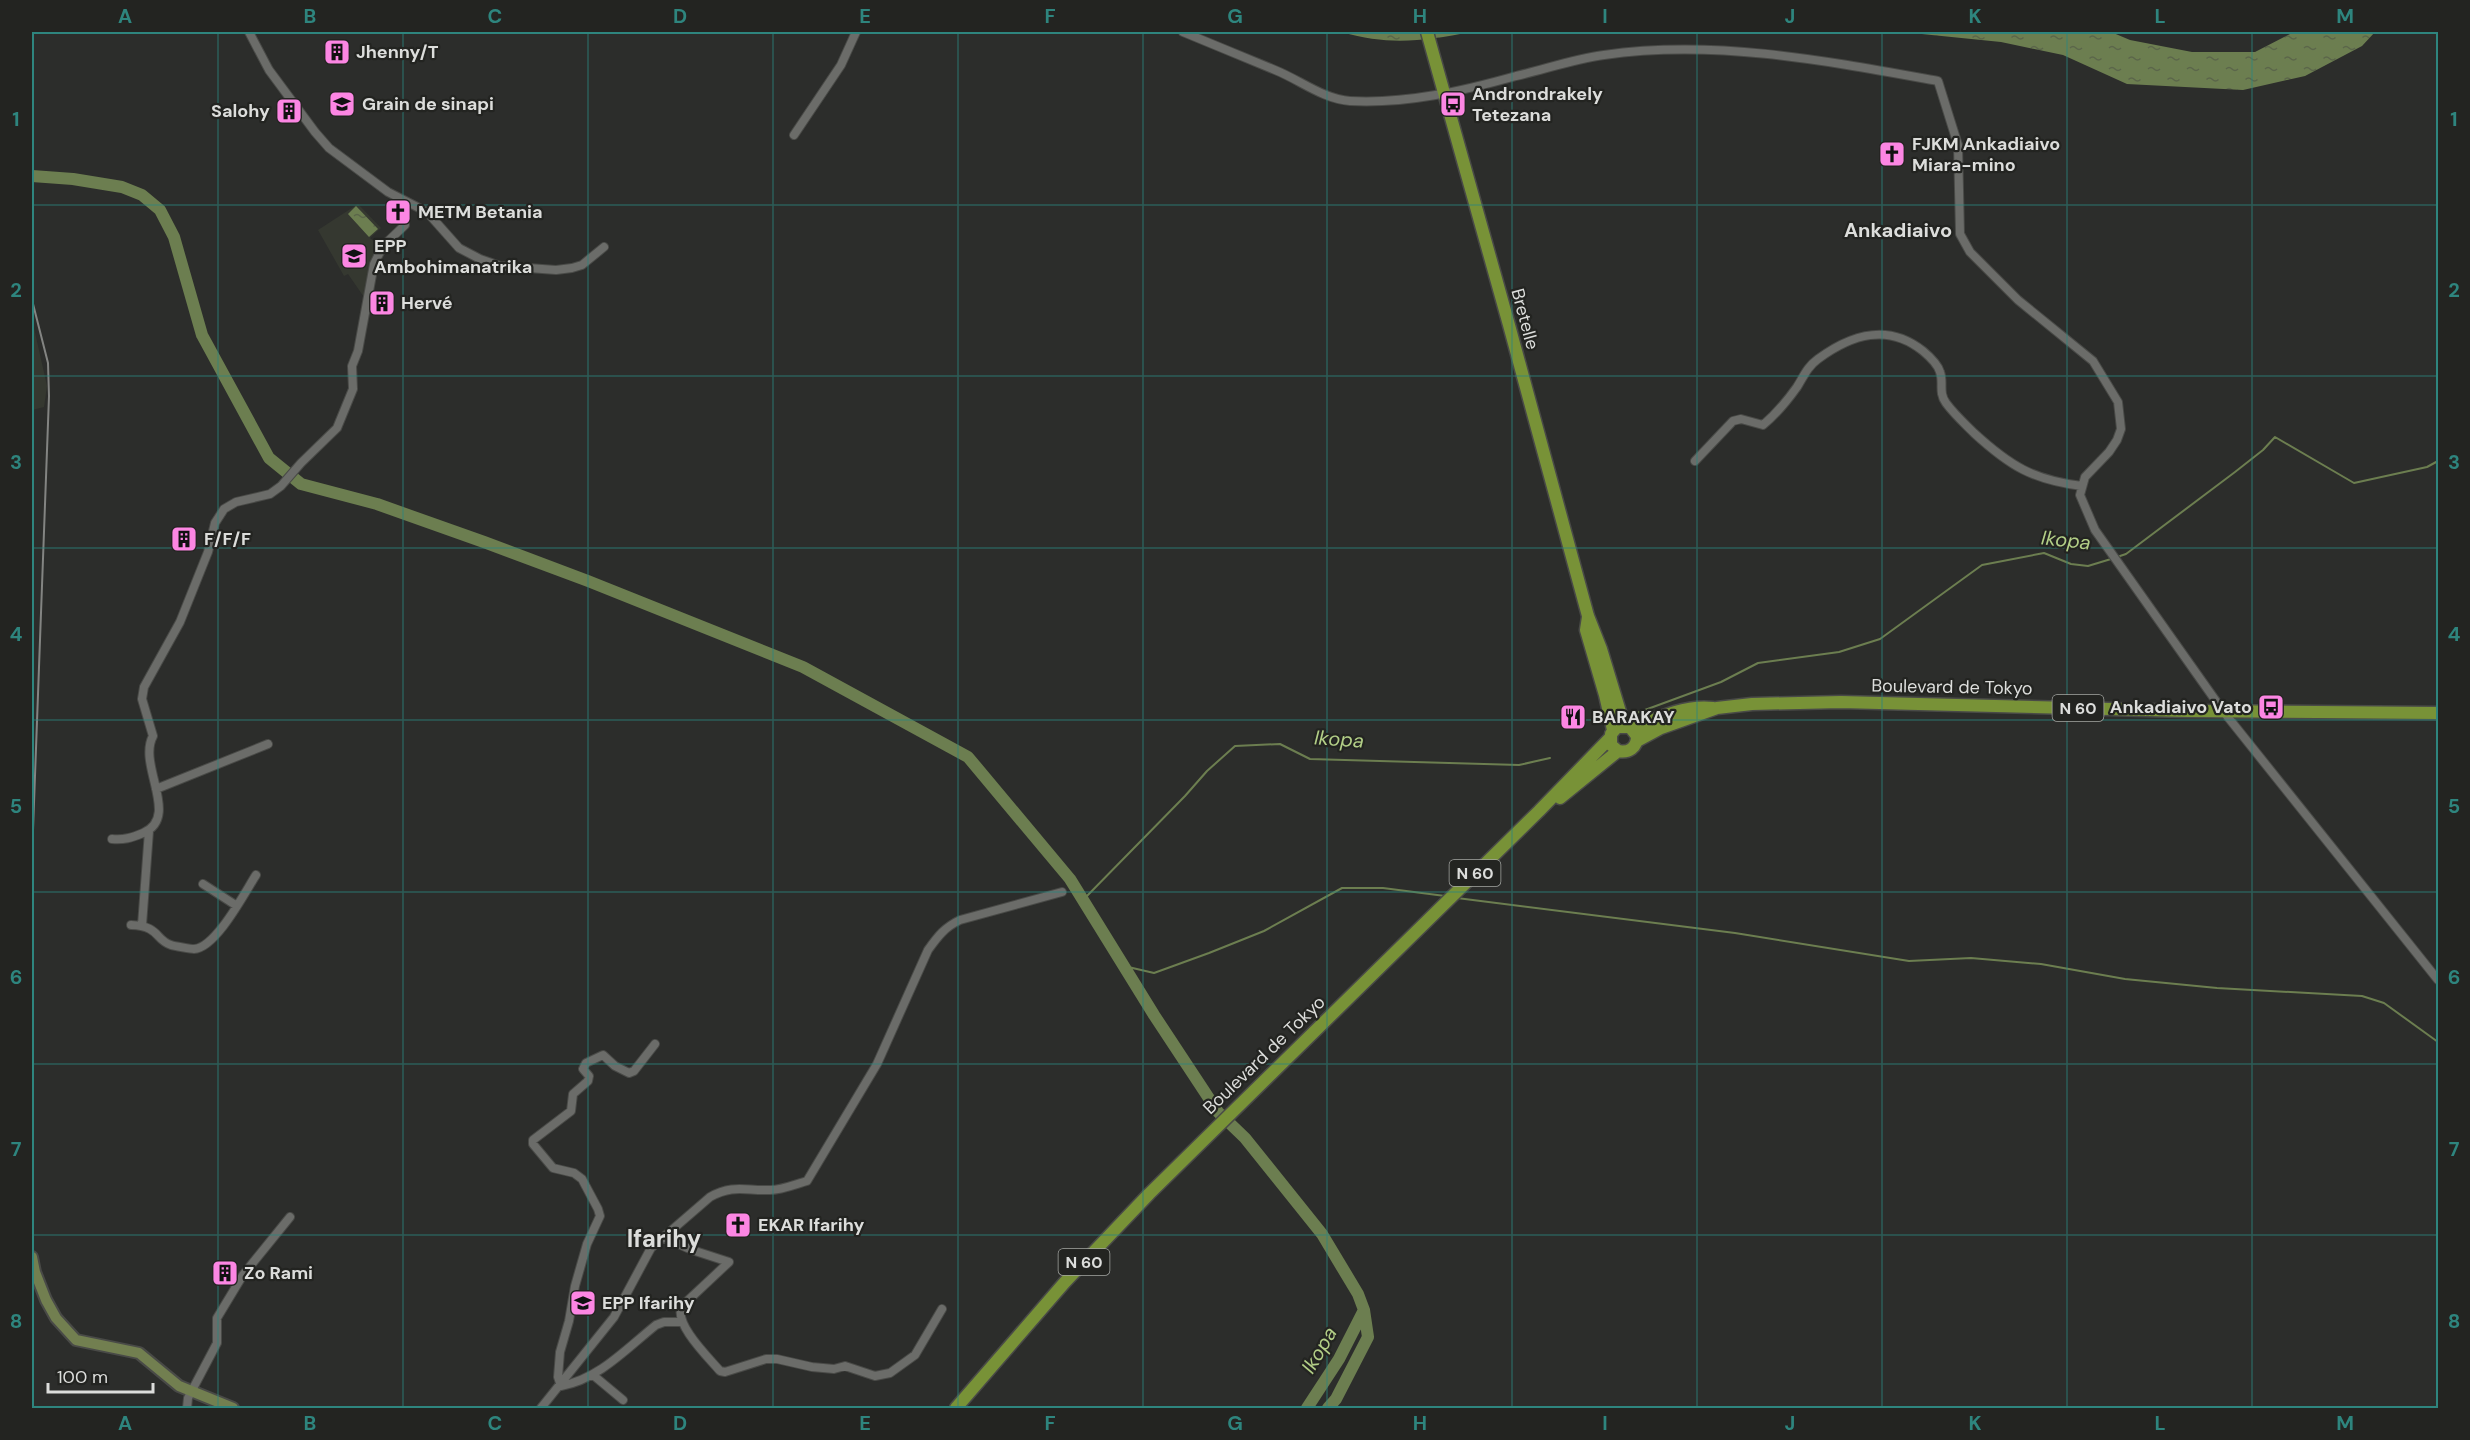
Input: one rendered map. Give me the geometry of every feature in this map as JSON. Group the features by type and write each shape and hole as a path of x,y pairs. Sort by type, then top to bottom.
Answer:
{"main road":[{"name":"Bretelle","path":"1426,32 1588,616 1586,630 1605,695 1623,733 1611,745 1618,752"},
{"name":"Boulevard de Tokyo","path":"956,1408 1065,1282 1220,1124 1511,837 1623,733 1677,711 1696,706 1717,708 1752,704 1841,702 2223,711 2439,713"},
{"path":"1539,811 1568,792 1618,752 1632,749 1623,733"}],"street":[{"path":"249,32 268,70 329,148 380,187 408,204 427,212 459,248 480,260 500,266 572,268 582,265 604,247"},
{"path":"794,135 841,64 856,32"},
{"path":"1183,32 1276,70 1311,89 1348,101 1402,99 1443,87 1517,76 1570,60 1657,48 1748,52 1835,62 1938,81 1958,145 1960,234 1970,252 2018,300 2093,361 2118,402 2121,429 2117,440 2085,477 2080,495 2095,530 2223,711 2439,980"},
{"path":"142,925 149,831 158,818 160,804 148,757 148,745 153,736 142,699 144,687 180,622 208,552 215,523 224,509 236,502 270,495 287,481 337,428 344,416 353,389 352,366 358,351 374,264 383,246 405,225 403,210 408,204"},
{"path":"1695,461 1733,421 1741,419 1763,425 1797,387 1808,367 1821,357 1847,341 1877,333 1902,338 1928,355 1940,372 1940,392 1946,402 1957,416 2010,464 2056,483 2082,486"},
{"path":"156,789 268,744"},
{"path":"112,839 125,841 149,831"},
{"path":"130,925 151,928 169,945 194,949 207,943 237,906 256,874"},
{"path":"203,884 237,906"},
{"path":"541,1408 561,1386 614,1317 651,1248 663,1237 710,1197 721,1191 734,1188 772,1190 807,1181 877,1065 928,950 947,926 960,920 1062,892"},
{"path":"561,1386 558,1377 560,1352 569,1321 575,1286 587,1244 600,1216 582,1179 574,1173 554,1168 533,1144 533,1140 571,1112 573,1094 588,1081 589,1076 584,1069 586,1063 603,1054 615,1066 629,1073 634,1071 656,1044"},
{"path":"187,1408 190,1392 217,1343 217,1318 243,1275 290,1217"},
{"path":"663,1237 692,1250 729,1262 679,1311 681,1322 720,1371 725,1372 766,1359 777,1359 813,1367 834,1369 845,1366 876,1376 890,1373 915,1355 942,1310"},
{"path":"32,1257 46,1300 69,1334 83,1342 138,1353 179,1386 233,1408"},
{"path":"561,1386 576,1383 593,1375 656,1325 664,1322 681,1322"},
{"path":"593,1375 623,1400"}],"shaded area":[{"name":"EPP Ambohimanatrika","path":"358,204 381,228 370,238 379,246 366,300 348,274 344,276 318,230"},
{"path":"32,319 47,386 44,407 32,410"}],"water":[{"path":"1342,32 1471,32 1438,38 1391,41"},
{"path":"1812,32 2111,32 2130,40 2192,52 2255,52 2294,32 2375,32 2362,46 2305,76 2243,90 2127,84 2063,55 2001,42 1912,33"},
{"path":"356,206 378,229 369,237 348,214"}],"waterway":[{"path":"32,176 73,179 122,187 142,195 160,210 174,237 202,335 269,458 301,484 377,504 484,542 803,667 968,757 1070,879 1154,1015 1218,1112 1245,1138 1322,1234 1358,1294 1364,1310 1368,1337 1336,1399 1328,1408"},
{"name":"Ikopa","path":"2117,557 2126,554 2235,472 2263,450 2275,437 2354,483 2427,467 2438,461"},
{"name":"Ikopa","path":"1634,714 1721,682 1758,663 1839,652 1880,639 1982,565 2044,553 2071,564 2088,566 2111,559"},
{"name":"Ikopa","path":"1083,900 1207,771 1235,746 1280,744 1310,759 1519,765 1550,758"},
{"path":"1124,966 1154,973 1264,931 1342,888 1383,888 1445,896"},
{"path":"1457,898 1735,933 1909,961 1971,958 2041,964 2125,979 2217,988 2362,996 2384,1003 2438,1042"},
{"name":"Ikopa","path":"1307,1408 1339,1359 1364,1310"}],"railway":[{"path":"32,300 48,363 49,396 32,857"}],"place":[{"name":"Jhenny/T","path":"337,52"},
{"name":"Grain de sinapi","path":"342,104"},
{"name":"Androndrakely Tetezana","path":"1453,104"},
{"name":"Salohy","path":"289,111"},
{"name":"FJKM Ankadiaivo Miara-mino","path":"1892,154"},
{"name":"METM Betania","path":"398,212"},
{"name":"EPP Ambohimanatrika","path":"354,256"},
{"name":"Hervé","path":"382,303"},
{"name":"F/F/F","path":"184,539"},
{"name":"Ankadiaivo Vato","path":"2271,707"},
{"name":"BARAKAY","path":"1573,717"},
{"name":"EKAR Ifarihy","path":"738,1225"},
{"name":"Zo Rami","path":"225,1273"},
{"name":"EPP Ifarihy","path":"583,1303"}],"district":[{"name":"Ankadiaivo","path":"1898,230"},
{"name":"Ifarihy","path":"664,1238"}]}
